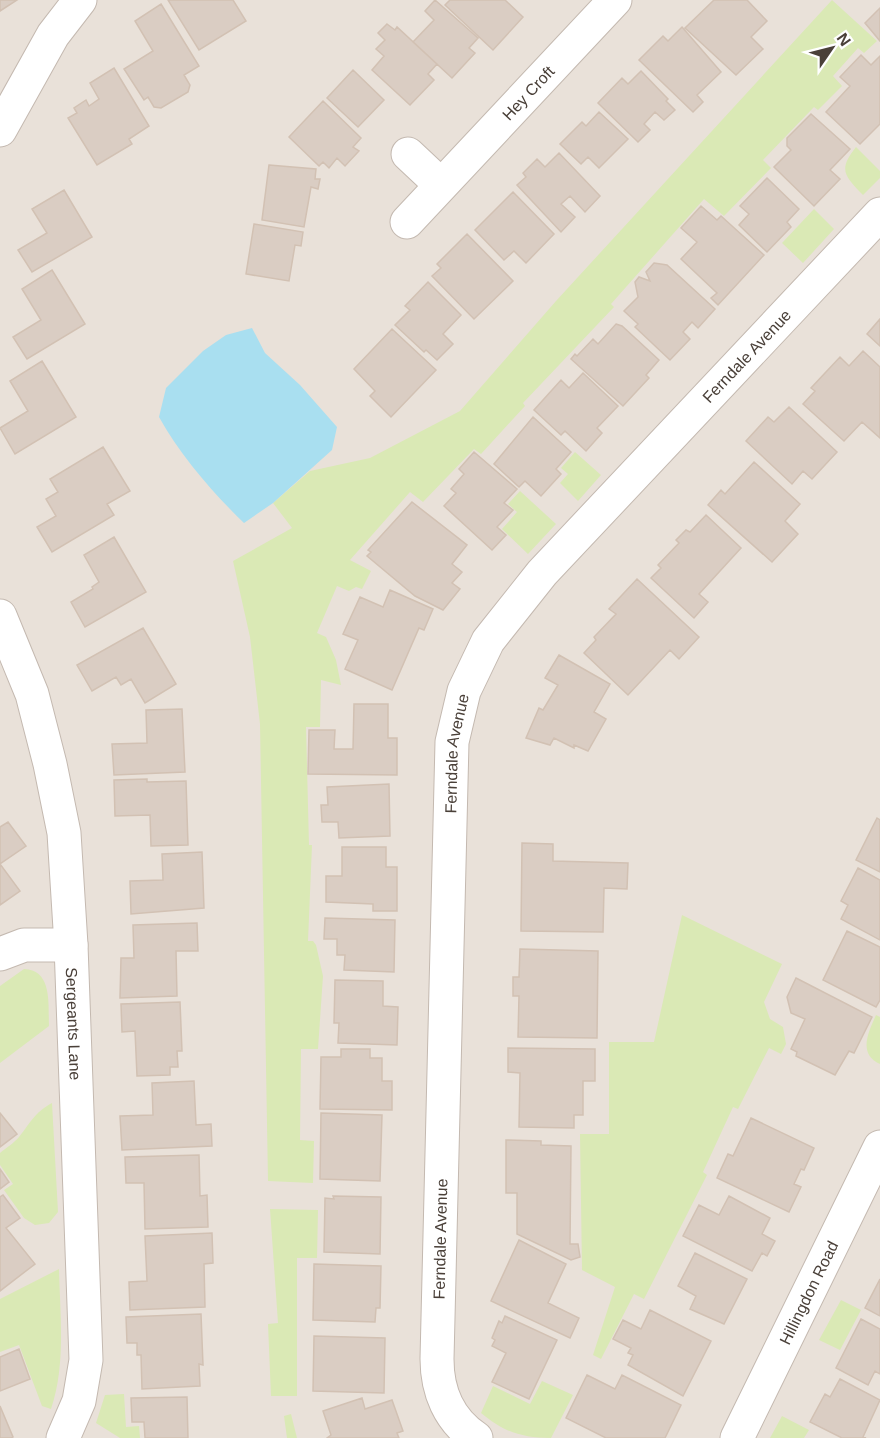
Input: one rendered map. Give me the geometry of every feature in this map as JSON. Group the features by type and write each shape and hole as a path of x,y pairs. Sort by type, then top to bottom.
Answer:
{"street":[{"path":"0,130 53,35 80,0"},
{"name":"Hey Croft","path":"407,222 615,0"},
{"path":"408,154 441,185"},
{"name":"Ferndale Avenue","path":"476,1438 456,1419 446,1404 440,1389 436,1359 452,742 465,691 488,641 542,573 880,214"},
{"name":"Sergeants Lane","path":"0,616 32,694 50,764 64,833 71,945 86,1360 79,1401 63,1438"},
{"path":"0,954 24,945 71,945"},
{"name":"Hillingdon Road","path":"737,1438 880,1147"}],"shaded area":[{"path":"0,0 880,0 880,1438 0,1438"}],"green space":[{"path":"832,0 877,41 864,53 858,48 833,76 842,86 818,110 814,107 763,160 771,168 724,216 704,199 611,304 614,307 523,403 525,406 481,454 474,449 423,502 410,492 350,560 371,571 362,589 356,587 349,591 337,586 317,633 326,637 336,660 341,685 321,680 320,727 306,727 309,845 312,845 308,941 313,941 316,945 323,976 318,1049 301,1049 300,1140 314,1141 313,1183 268,1181 260,724 250,637 233,561 292,528 273,503 310,471 370,458 460,411 556,301"},
{"path":"856,147 880,171 880,178 863,195 851,182 845,167"},
{"path":"814,209 834,229 803,263 782,243"},
{"path":"575,452 601,475 578,501 560,483 568,474 561,468"},
{"path":"520,491 556,524 528,554 502,529 517,512 508,504"},
{"path":"682,915 782,964 764,1002 770,1019 783,1027 786,1044 781,1054 769,1048 738,1109 733,1107 703,1172 707,1175 644,1299 634,1294 601,1359 593,1355 615,1287 582,1270 580,1134 609,1134 609,1042 654,1042"},
{"path":"24,969 40,975 44,982 47,990 49,1026 0,1063 0,986"},
{"path":"876,1015 880,1017 880,1064 873,1060 867,1048 868,1035"},
{"path":"52,1103 58,1212 49,1223 35,1225 24,1218 4,1190 13,1184 0,1165 0,1153 17,1139 37,1114"},
{"path":"270,1209 318,1210 317,1258 297,1258 297,1396 271,1396 268,1324 278,1323"},
{"path":"59,1269 61,1322 59,1375 51,1409 42,1406 19,1345 0,1352 0,1299"},
{"path":"841,1300 861,1310 840,1350 819,1340"},
{"path":"542,1381 573,1395 551,1438 514,1433 481,1413 493,1386 530,1404"},
{"path":"124,1394 126,1427 139,1426 140,1438 120,1438 96,1423 105,1395"},
{"path":"291,1414 297,1438 287,1438 284,1416"},
{"path":"782,1416 809,1430 804,1438 770,1438"}],"water":[{"path":"252,328 265,353 300,385 337,427 332,450 273,503 244,523 198,473 159,417 166,388 203,351 226,335"}],"building":[{"path":"0,0 17,0 0,11"},
{"path":"168,0 233,0 246,21 199,50"},
{"path":"435,0 478,38 469,48 475,53 452,78 413,42 434,20 425,11"},
{"path":"450,0 505,0 523,17 493,50 445,5"},
{"path":"714,0 747,0 767,21 751,37 763,49 736,75 685,28"},
{"path":"161,4 199,66 184,75 190,85 188,92 161,108 154,107 148,97 144,100 124,69 153,51 135,21"},
{"path":"880,8 880,41 865,23"},
{"path":"387,24 395,30 397,27 437,64 428,74 434,80 410,105 372,70 384,56 376,49 385,40 378,33"},
{"path":"682,27 721,72 697,95 703,102 693,112 639,60 663,36 668,41"},
{"path":"861,55 871,65 880,56 880,124 860,144 826,112 850,86 840,77"},
{"path":"114,68 149,126 129,139 132,144 97,165 68,118 77,113 74,108 86,100 89,106 99,99 90,83"},
{"path":"353,70 384,100 358,127 327,98"},
{"path":"641,71 668,99 666,101 675,110 664,120 655,112 644,124 650,130 638,142 598,103 622,78 628,84"},
{"path":"323,101 361,138 353,147 359,151 345,166 337,158 329,168 323,162 319,166 289,137"},
{"path":"599,112 628,139 599,168 588,157 581,164 560,144 582,122 586,126"},
{"path":"811,114 850,149 830,170 840,179 814,206 774,167 791,150 787,146 787,138"},
{"path":"559,153 600,196 585,212 570,196 561,204 575,217 561,232 517,185 526,177 523,173 537,159 545,167"},
{"path":"269,165 316,169 315,179 320,179 318,189 311,187 304,227 262,220"},
{"path":"767,178 799,209 787,222 791,227 767,252 739,225 749,214 740,206"},
{"path":"64,190 92,237 32,272 18,250 47,233 32,209"},
{"path":"513,192 554,234 526,263 514,251 504,260 475,230"},
{"path":"701,206 717,220 721,216 764,255 718,305 711,298 717,293 681,259 697,242 681,228"},
{"path":"254,224 303,232 301,246 295,245 289,281 246,274"},
{"path":"467,234 513,281 474,319 432,276 441,268 437,264"},
{"path":"654,263 667,265 715,309 698,328 692,322 683,332 690,339 670,360 635,327 638,324 624,311 638,297 635,282 639,277 650,281 646,272"},
{"path":"52,270 85,324 27,359 13,337 41,320 22,289"},
{"path":"428,282 461,315 443,334 453,344 437,360 426,350 424,352 395,325 410,310 405,306"},
{"path":"880,319 880,346 867,334"},
{"path":"616,324 622,326 659,360 646,375 649,378 623,406 571,359 575,354 577,356 593,339 598,344"},
{"path":"392,329 436,370 391,417 370,396 375,391 354,369"},
{"path":"863,351 880,367 880,438 862,422 844,441 803,404 815,391 811,388 840,357 849,366"},
{"path":"42,361 76,417 15,454 0,428 28,411 10,381"},
{"path":"583,373 618,406 597,428 602,433 586,451 565,431 561,435 534,410 561,380 569,388"},
{"path":"789,407 837,452 812,479 803,471 792,484 746,441 768,417 774,422"},
{"path":"533,417 571,452 556,469 561,474 541,496 525,481 519,487 494,464"},
{"path":"103,447 130,491 107,504 114,515 52,552 37,527 56,516 46,499 58,492 50,479"},
{"path":"474,452 517,489 504,503 513,510 497,527 506,535 492,550 444,506 456,493 451,489 464,474 459,469"},
{"path":"754,462 800,504 785,521 798,534 772,562 708,505 721,490 725,494"},
{"path":"412,502 467,545 452,564 462,572 452,583 460,589 443,610 415,596 367,556 371,552 368,550"},
{"path":"706,515 741,548 699,594 708,602 694,618 651,578 661,568 658,565 679,543 676,540 686,530 690,532"},
{"path":"114,537 146,592 85,627 71,602 93,589 92,587 99,582 84,555"},
{"path":"637,579 699,637 679,659 670,650 628,695 584,653 596,640 594,637 616,614 609,609"},
{"path":"390,590 433,609 424,630 419,628 392,690 345,669 358,640 343,634 360,597 383,607"},
{"path":"143,628 176,684 145,703 131,679 121,685 116,677 92,691 77,665"},
{"path":"559,655 610,684 594,712 606,719 588,751 574,745 574,748 554,738 550,745 526,738 539,708 543,710 558,685 545,678"},
{"path":"354,704 388,704 388,738 397,738 397,775 308,774 309,730 335,730 334,749 353,749"},
{"path":"182,709 185,772 114,775 112,744 147,743 146,710"},
{"path":"147,779 147,782 186,781 188,845 151,846 150,815 115,816 114,780"},
{"path":"389,784 390,836 339,838 338,822 322,822 321,805 328,805 327,787"},
{"path":"877,818 880,820 880,872 856,860"},
{"path":"8,822 26,846 0,864 0,827"},
{"path":"522,843 553,844 553,861 628,863 627,889 604,888 603,932 521,931"},
{"path":"342,847 386,847 386,867 397,867 397,911 373,911 373,904 326,902 326,876 342,876"},
{"path":"202,852 204,908 131,914 130,881 163,880 162,854"},
{"path":"0,864 20,891 0,905"},
{"path":"858,868 880,880 880,940 841,919 848,905 841,901"},
{"path":"325,918 395,920 394,972 344,970 345,955 337,955 337,939 324,939"},
{"path":"197,923 198,951 176,951 177,996 120,998 121,958 134,958 133,925"},
{"path":"847,931 880,947 880,1000 876,1007 823,980"},
{"path":"520,949 598,951 597,1038 518,1037 519,996 513,996 513,977 519,977"},
{"path":"796,978 872,1017 854,1053 849,1051 835,1075 796,1056 797,1052 791,1049 805,1019 791,1013 787,997"},
{"path":"335,980 383,981 383,1006 398,1007 397,1045 338,1043 339,1023 334,1023"},
{"path":"180,1002 182,1051 177,1051 178,1067 170,1067 170,1075 137,1076 135,1031 122,1032 121,1004"},
{"path":"508,1048 595,1049 595,1081 583,1081 583,1115 574,1115 574,1128 519,1127 520,1073 508,1072"},
{"path":"341,1049 370,1049 370,1058 382,1058 382,1081 392,1081 392,1110 320,1109 321,1057 341,1057"},
{"path":"194,1081 196,1125 211,1124 212,1146 122,1150 120,1116 153,1115 152,1083"},
{"path":"0,1113 17,1134 0,1147"},
{"path":"321,1113 382,1115 380,1181 320,1179"},
{"path":"751,1118 814,1148 804,1170 801,1169 794,1184 801,1187 789,1212 717,1178 728,1154 733,1156"},
{"path":"506,1140 541,1141 541,1145 571,1146 570,1244 578,1244 580,1257 571,1260 517,1234 517,1193 506,1193"},
{"path":"199,1155 200,1196 207,1195 208,1227 145,1229 144,1183 126,1183 125,1157"},
{"path":"0,1169 9,1182 0,1189"},
{"path":"3,1195 20,1218 6,1228 35,1264 0,1291 0,1197"},
{"path":"333,1196 381,1197 380,1254 324,1252 325,1198 334,1199"},
{"path":"729,1196 770,1218 762,1234 775,1241 767,1256 762,1253 752,1271 683,1236 699,1205 719,1215"},
{"path":"212,1233 213,1263 204,1264 205,1307 130,1310 129,1282 147,1281 145,1236"},
{"path":"519,1240 566,1264 548,1303 579,1318 570,1338 491,1301"},
{"path":"695,1253 747,1279 724,1324 690,1309 696,1296 678,1286"},
{"path":"314,1264 381,1266 380,1308 376,1308 375,1322 313,1320"},
{"path":"880,1279 880,1316 865,1308"},
{"path":"650,1310 711,1341 683,1396 628,1365 633,1355 628,1353 631,1348 613,1339 623,1320 641,1329"},
{"path":"201,1314 203,1365 199,1364 200,1386 142,1389 141,1355 137,1355 137,1343 127,1343 126,1317"},
{"path":"505,1316 557,1340 529,1399 492,1382 506,1353 492,1346 495,1340 492,1338 499,1321 502,1323"},
{"path":"861,1319 880,1329 880,1374 875,1371 868,1385 836,1368"},
{"path":"314,1336 385,1338 384,1393 313,1391"},
{"path":"19,1349 30,1379 0,1391 0,1357"},
{"path":"587,1375 615,1389 622,1375 681,1405 665,1438 606,1438 566,1418"},
{"path":"840,1379 880,1400 863,1437 866,1438 842,1438 810,1422 825,1394 830,1397"},
{"path":"187,1397 188,1438 145,1438 144,1422 132,1422 131,1398"},
{"path":"362,1398 365,1409 392,1400 403,1431 397,1433 399,1438 327,1438 331,1435 323,1411"},
{"path":"0,1406 13,1437 11,1438 0,1438"}]}
